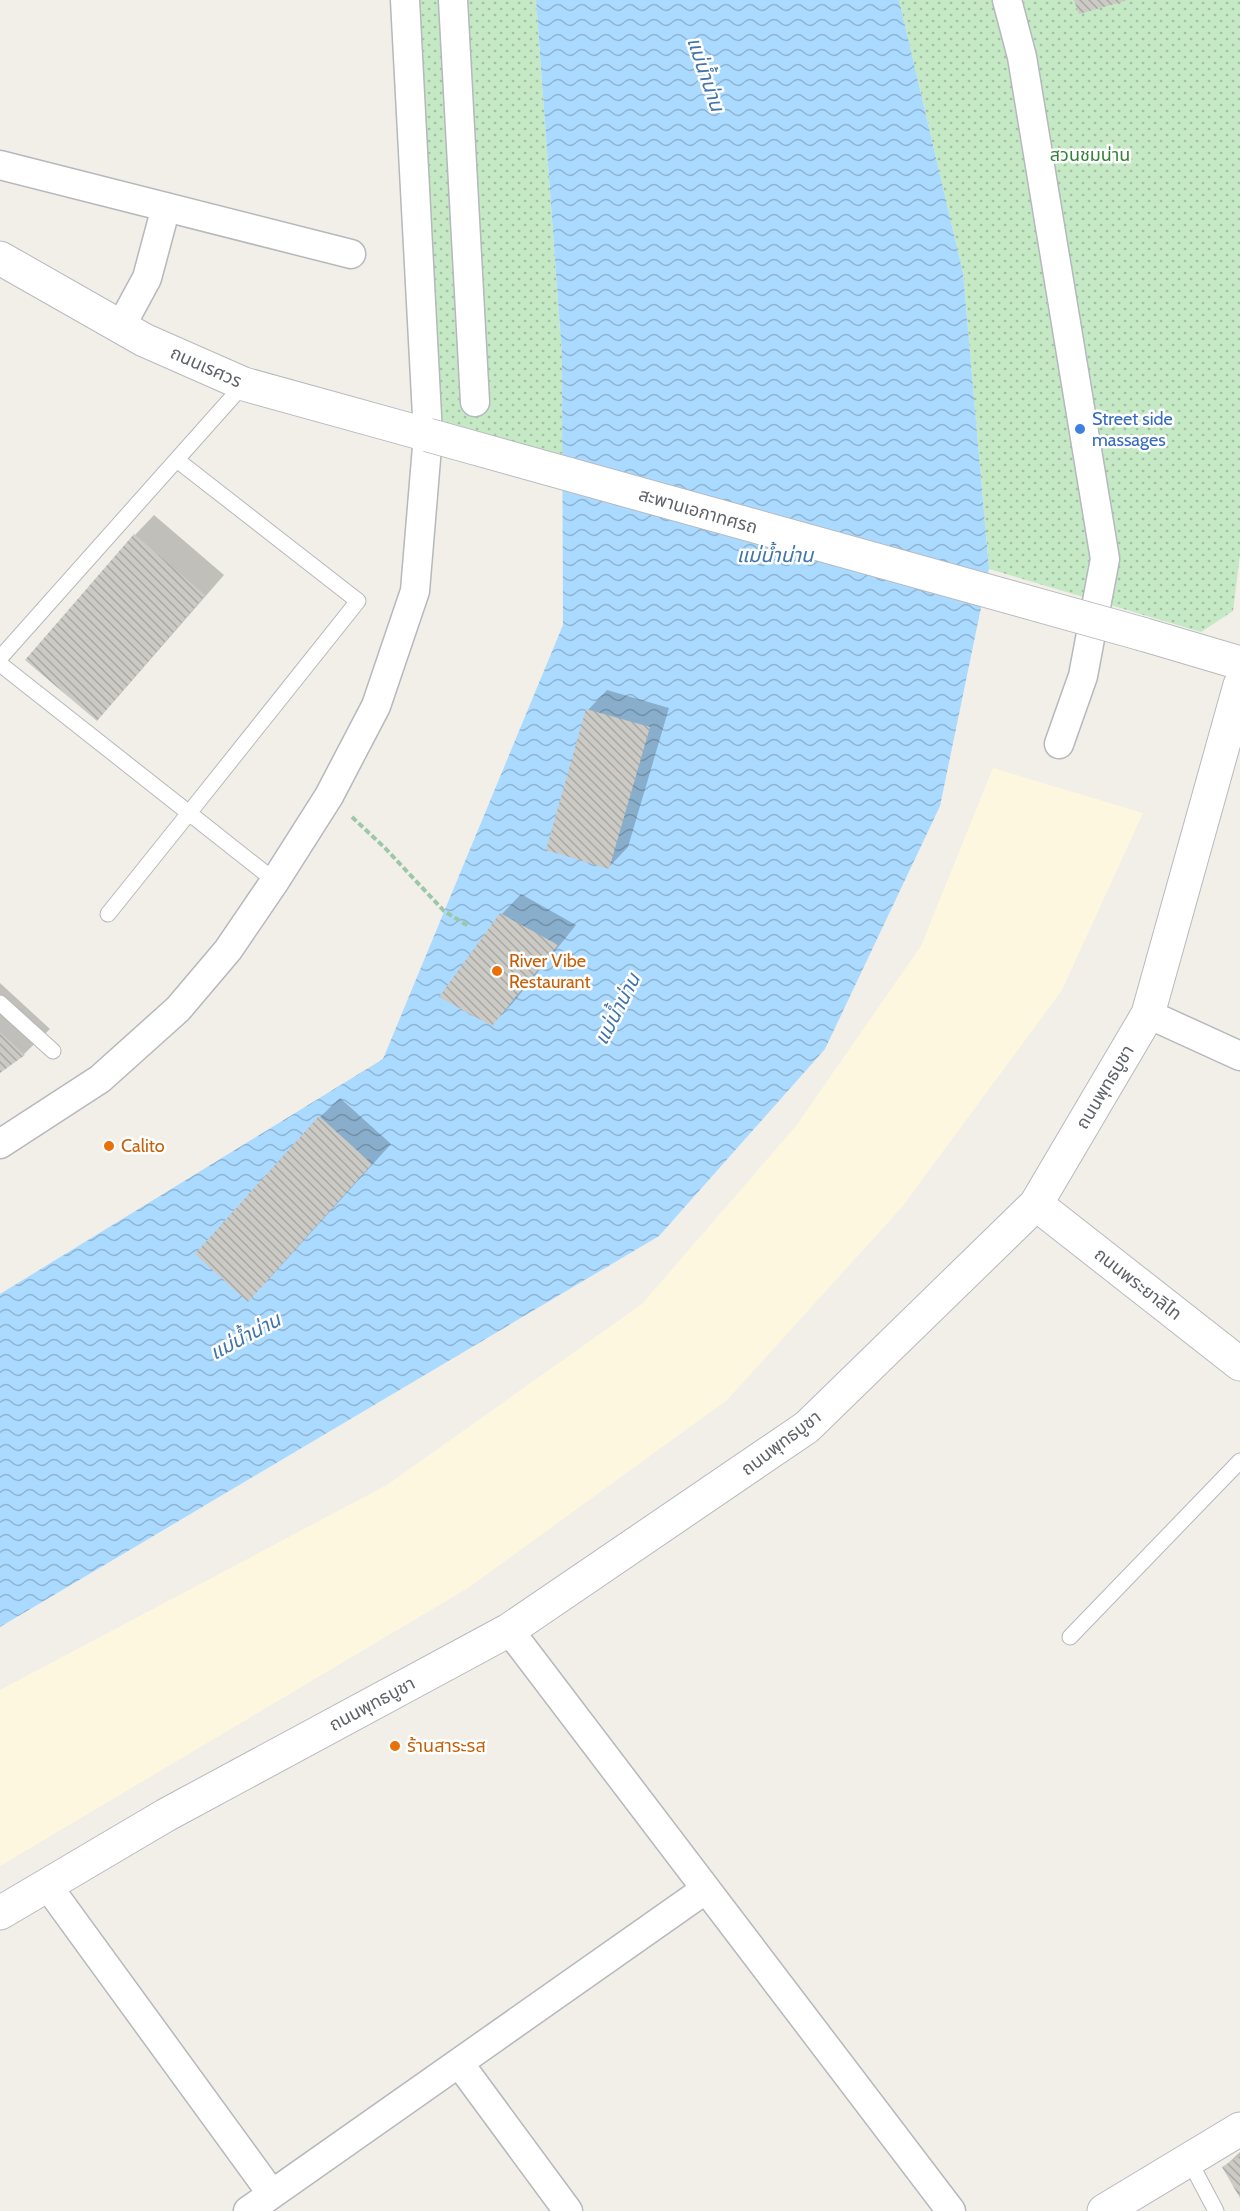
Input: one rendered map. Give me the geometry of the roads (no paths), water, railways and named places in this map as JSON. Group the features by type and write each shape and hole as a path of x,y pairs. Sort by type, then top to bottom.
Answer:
{"street":[{"path":"0,1144 100,1078 178,1009 228,950 275,881 329,795 376,706 416,591 428,435 405,0"},
{"path":"453,0 475,402"},
{"path":"1007,0 1022,57 1105,559 1083,676 1059,744"},
{"path":"0,165 351,254"},
{"path":"121,326 147,278 166,207"},
{"name":"ถนนเรศวร","path":"0,258 144,340 244,384 428,435"},
{"name":"สะพานเอกาทศรถ","path":"428,435 1240,663"},
{"name":"ถนนพุทธบูชา","path":"0,1913 166,1815 509,1630 807,1427 1036,1204 1148,1014 1240,684"},
{"path":"1148,1014 1240,1056"},
{"name":"ถนนพระยาลิไท","path":"1036,1204 1240,1364"},
{"path":"509,1630 951,2211"},
{"path":"47,1885 272,2194"},
{"path":"248,2211 706,1890"},
{"path":"459,2063 568,2211"},
{"path":"1104,2211 1240,2129"}],"lane":[{"path":"0,658 244,384"},
{"path":"108,914 358,601 177,460"},
{"path":"0,664 275,881"},
{"path":"0,1003 53,1051"},
{"path":"1070,1637 1240,1461"},
{"path":"1189,2160 1216,2211"}],"water":[{"name":"แม่น้ำน่าน","path":"536,0 899,0 963,273 989,569 940,806 825,1049 659,1236 0,1627 0,1294 383,1059 563,625 562,355"}],"place":[{"name":"Street side massages","path":"1080,429"},
{"name":"River Vibe Restaurant","path":"497,971"},
{"name":"Calito","path":"109,1146"},
{"name":"ร้านสาระรส","path":"395,1746"}],"park label":[{"name":"สวนชมน่าน","path":"1090,155"}]}
